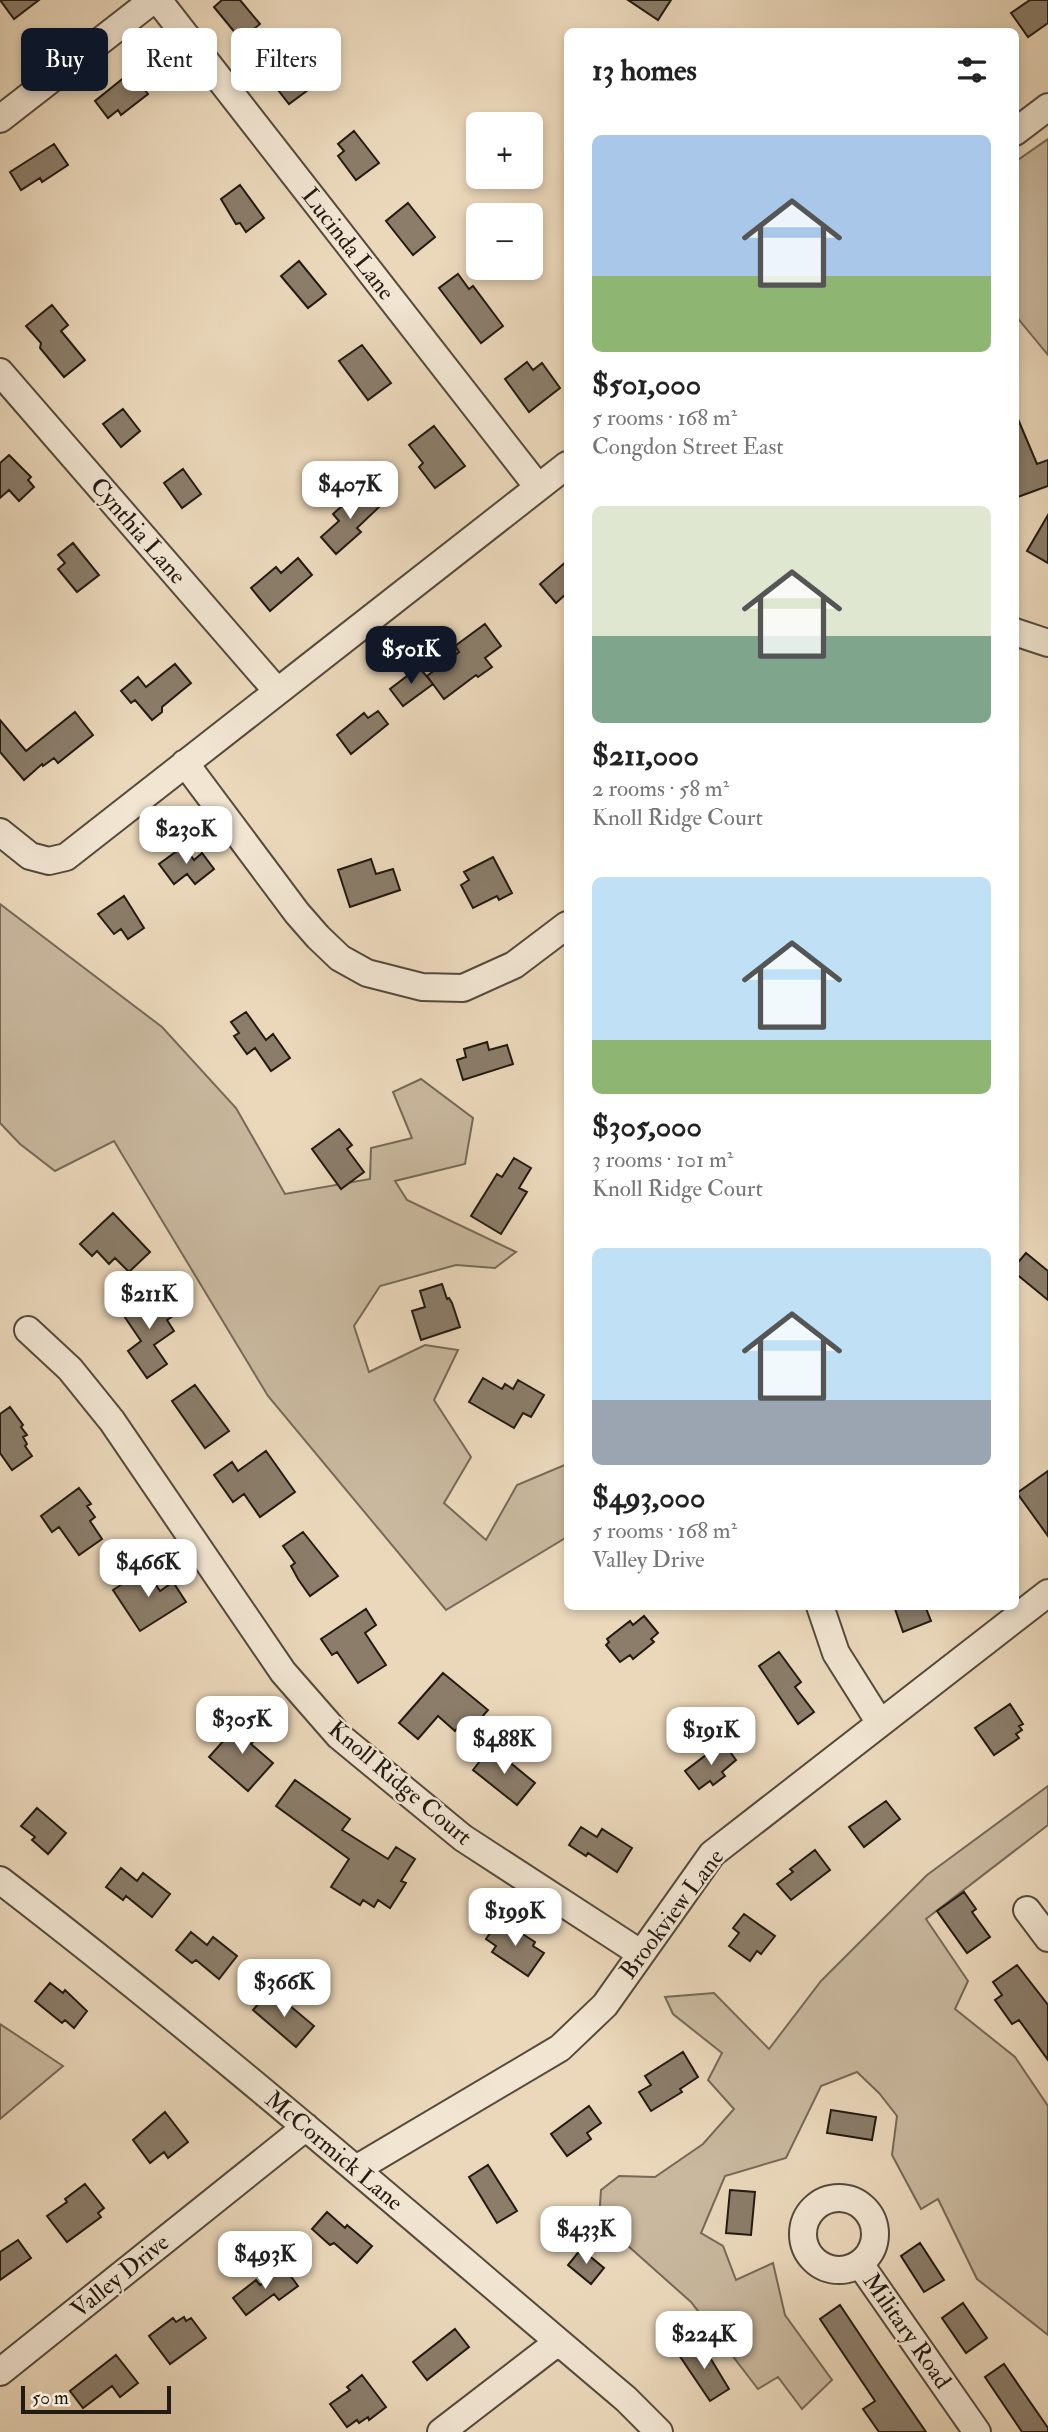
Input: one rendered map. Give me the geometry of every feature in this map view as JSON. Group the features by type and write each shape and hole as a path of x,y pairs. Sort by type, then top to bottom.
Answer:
{"street":[{"path":"0,119 153,0"},
{"name":"Lucinda Lane","path":"159,0 538,487"},
{"path":"1019,129 1048,107"},
{"name":"Cynthia Lane","path":"0,372 277,691"},
{"path":"0,832 30,856 49,861 66,857 564,467"},
{"path":"1019,633 1048,643"},
{"path":"186,764 318,937 340,958 367,973 422,987 463,988 514,965 564,927"},
{"name":"Knoll Ridge Court","path":"28,1330 70,1369 105,1412 283,1672 338,1736 463,1838 640,1953"},
{"name":"Brookview Lane","path":"356,2169 559,2048 605,2005 712,1854 1048,1593"},
{"path":"821,1610 836,1653 880,1723"},
{"name":"McCormick Lane","path":"0,1880 104,1959 306,2127 626,2399 659,2432"},
{"path":"1027,1910 1048,1938"},
{"name":"Valley Drive","path":"0,2372 306,2127"},
{"name":"Military Road","path":"860,2264 977,2432"},
{"path":"441,2432 558,2342"}],"shaded area":[{"path":"1048,139 1048,355 1019,320 1019,159"},
{"path":"0,904 162,1027 236,1108 285,1194 370,1179 371,1148 412,1138 393,1092 421,1079 473,1118 465,1164 395,1181 407,1200 516,1252 495,1268 456,1265 380,1286 354,1326 369,1372 425,1345 458,1350 434,1400 471,1457 444,1503 486,1540 517,1485 564,1465 564,1539 446,1610 268,1396 114,1141 55,1171 20,1144 0,1123"},
{"path":"1048,1786 1048,1825 926,1919 968,1981 955,2009 1015,2057 1048,2106 1048,2335 977,2279 938,2199 921,2209 892,2155 897,2116 879,2093 857,2072 821,2086 786,2158 725,2176 701,2233 723,2246 736,2280 773,2263 785,2315 832,2380 802,2409 778,2377 758,2389 691,2302 599,2220 601,2190 619,2176 655,2177 703,2144 734,2109 708,2080 722,2053 673,2014 665,1997 714,1993 769,2049 821,1981 927,1875"},
{"path":"0,2024 63,2066 0,2119"}],"building":[{"path":"0,0 39,0 14,19"},
{"path":"222,0 240,0 260,24 255,28 231,28 214,7"},
{"path":"628,0 671,0 658,20"},
{"path":"1030,0 1048,0 1048,23 1028,37 1011,13"},
{"path":"122,79 122,91 146,91 148,94 121,115 118,110 108,118 95,101"},
{"path":"279,91 307,91 289,104"},
{"path":"354,131 379,163 356,180 338,156 344,151 338,144"},
{"path":"54,144 68,165 42,182 40,178 21,190 10,172"},
{"path":"240,185 264,218 246,232 240,223 236,224 221,199"},
{"path":"408,203 435,237 413,255 386,221"},
{"path":"299,261 326,294 308,308 281,276"},
{"path":"458,274 469,289 473,286 503,326 481,343 439,288"},
{"path":"52,305 68,325 61,331 85,360 64,377 26,326"},
{"path":"362,345 391,383 368,400 339,361"},
{"path":"527,362 533,370 542,363 560,388 529,412 505,379"},
{"path":"123,409 140,431 121,447 103,424"},
{"path":"1019,421 1037,464 1048,460 1048,486 1019,497"},
{"path":"434,426 465,466 435,488 419,467 423,463 409,445"},
{"path":"9,455 31,477 28,480 34,487 19,501 9,490 0,498 0,463"},
{"path":"183,469 201,494 182,508 164,483"},
{"path":"362,488 379,507 357,528 361,532 336,554 321,537 339,521 333,514"},
{"path":"1048,515 1048,563 1027,551"},
{"path":"73,543 99,575 77,592 58,569 65,563 58,555"},
{"path":"298,558 312,575 270,611 251,588 276,567 281,573"},
{"path":"564,564 564,596 556,603 540,584"},
{"path":"485,624 501,646 485,658 492,667 478,677 476,675 444,699 427,676 459,652 455,646"},
{"path":"175,664 191,683 162,707 162,712 152,720 135,700 131,703 121,691 138,677 146,687"},
{"path":"419,667 433,684 403,706 390,689"},
{"path":"378,711 388,724 351,754 337,735 364,713 368,718"},
{"path":"75,712 93,735 58,763 54,758 43,766 42,764 24,780 0,752 0,720 26,751"},
{"path":"184,846 194,860 202,853 214,869 195,884 187,874 174,884 159,864"},
{"path":"493,857 512,893 499,900 497,896 473,908 461,885 469,880 464,872"},
{"path":"371,859 376,874 393,869 400,890 350,907 338,870"},
{"path":"124,896 144,928 128,939 121,929 114,934 98,914"},
{"path":"246,1012 266,1040 273,1034 290,1058 271,1071 255,1048 247,1054 234,1036 239,1033 231,1022"},
{"path":"487,1042 489,1050 507,1045 513,1064 463,1080 457,1060 466,1057 464,1049"},
{"path":"339,1129 352,1145 347,1149 364,1172 341,1189 312,1149"},
{"path":"514,1158 531,1168 519,1188 527,1192 501,1234 471,1216 497,1174 502,1177"},
{"path":"113,1213 150,1252 129,1272 115,1258 109,1264 97,1251 92,1256 80,1244"},
{"path":"1026,1253 1048,1271 1048,1300 1019,1276 1019,1261"},
{"path":"442,1284 460,1327 421,1340 412,1311 425,1307 420,1291"},
{"path":"154,1289 173,1316 167,1320 174,1331 154,1345 167,1364 147,1378 128,1351 141,1341 122,1313"},
{"path":"483,1378 502,1389 505,1384 513,1389 518,1380 544,1395 531,1417 523,1413 514,1428 469,1402"},
{"path":"195,1385 229,1431 205,1448 172,1401"},
{"path":"10,1407 23,1425 21,1427 27,1435 23,1437 27,1444 25,1446 32,1456 12,1470 0,1453 0,1414"},
{"path":"266,1451 295,1492 260,1517 244,1494 233,1502 214,1475 232,1462 238,1471"},
{"path":"1048,1471 1048,1536 1019,1496 1019,1492"},
{"path":"79,1488 91,1504 87,1506 95,1517 90,1521 102,1539 79,1555 59,1527 52,1532 41,1516"},
{"path":"303,1532 338,1576 310,1596 291,1566 295,1563 283,1546"},
{"path":"146,1569 160,1591 173,1582 186,1602 140,1631 113,1590"},
{"path":"366,1609 376,1625 365,1633 386,1665 358,1683 337,1652 332,1655 321,1639"},
{"path":"895,1610 927,1610 931,1621 903,1632"},
{"path":"644,1616 658,1633 651,1639 654,1642 633,1659 630,1655 620,1662 606,1645 609,1642 607,1639 630,1621 633,1625"},
{"path":"779,1652 801,1682 795,1687 814,1712 798,1724 759,1666"},
{"path":"443,1673 488,1710 468,1733 459,1726 455,1731 438,1716 418,1739 399,1723"},
{"path":"1010,1704 1023,1724 1019,1726 1022,1730 1016,1734 1019,1738 994,1755 975,1728"},
{"path":"244,1718 261,1733 251,1744 273,1763 248,1791 209,1757"},
{"path":"723,1742 736,1760 722,1772 725,1776 713,1785 710,1781 699,1789 685,1771"},
{"path":"491,1747 535,1783 517,1805 473,1770"},
{"path":"295,1780 350,1819 342,1830 388,1859 396,1847 415,1859 401,1881 406,1883 390,1908 378,1900 374,1907 363,1900 360,1905 331,1887 349,1859 276,1806"},
{"path":"886,1801 900,1819 864,1847 849,1827"},
{"path":"37,1808 66,1833 48,1854 32,1840 35,1837 21,1826"},
{"path":"581,1827 597,1837 602,1829 632,1848 617,1872 588,1853 586,1856 569,1845"},
{"path":"815,1850 830,1870 791,1900 777,1884 793,1872 790,1869"},
{"path":"121,1868 137,1881 143,1873 170,1894 152,1917 126,1896 123,1900 106,1887"},
{"path":"964,1892 976,1909 972,1912 990,1937 967,1953 937,1911"},
{"path":"744,1914 775,1936 761,1954 757,1951 750,1961 729,1946 739,1933 733,1928"},
{"path":"504,1922 535,1942 533,1946 544,1953 528,1976 492,1952 496,1946 486,1939 497,1923 502,1926"},
{"path":"191,1932 207,1945 213,1937 237,1956 219,1979 196,1960 192,1963 176,1950"},
{"path":"1017,1965 1048,2005 1048,2060 1019,2020 1012,2024 995,2000 1002,1995 993,1982"},
{"path":"50,1983 63,1993 65,1990 87,2011 74,2028 65,2020 62,2023 35,2001"},
{"path":"269,1992 314,2026 296,2047 253,2010"},
{"path":"683,2052 698,2077 680,2089 682,2092 651,2111 639,2092 651,2085 645,2076"},
{"path":"589,2106 601,2123 587,2133 591,2139 567,2156 551,2134"},
{"path":"831,2110 876,2117 872,2140 827,2133"},
{"path":"165,2112 188,2142 168,2158 164,2152 150,2163 133,2140"},
{"path":"488,2165 517,2211 497,2223 469,2177"},
{"path":"85,2184 104,2208 98,2213 101,2217 67,2242 47,2216 67,2202 65,2199"},
{"path":"730,2190 755,2192 751,2235 726,2233"},
{"path":"327,2212 372,2246 357,2263 312,2229"},
{"path":"18,2240 31,2258 0,2280 0,2252"},
{"path":"920,2243 944,2280 924,2292 901,2256"},
{"path":"581,2249 604,2268 591,2284 568,2265"},
{"path":"284,2267 298,2286 279,2300 274,2294 246,2315 233,2298 256,2280 260,2285"},
{"path":"963,2303 987,2338 966,2353 942,2318"},
{"path":"840,2305 926,2432 879,2432 863,2409 875,2401 820,2319"},
{"path":"184,2317 186,2321 191,2318 206,2338 170,2364 149,2336 173,2318 176,2322"},
{"path":"455,2329 469,2347 427,2380 413,2362"},
{"path":"700,2341 729,2389 710,2401 679,2355"},
{"path":"116,2355 138,2383 120,2397 112,2386 83,2408 70,2391"},
{"path":"1004,2364 1048,2428 1048,2432 1022,2432 985,2377"},
{"path":"362,2375 386,2407 369,2420 368,2417 359,2423 357,2420 347,2427 330,2404 350,2390 347,2387"}]}
